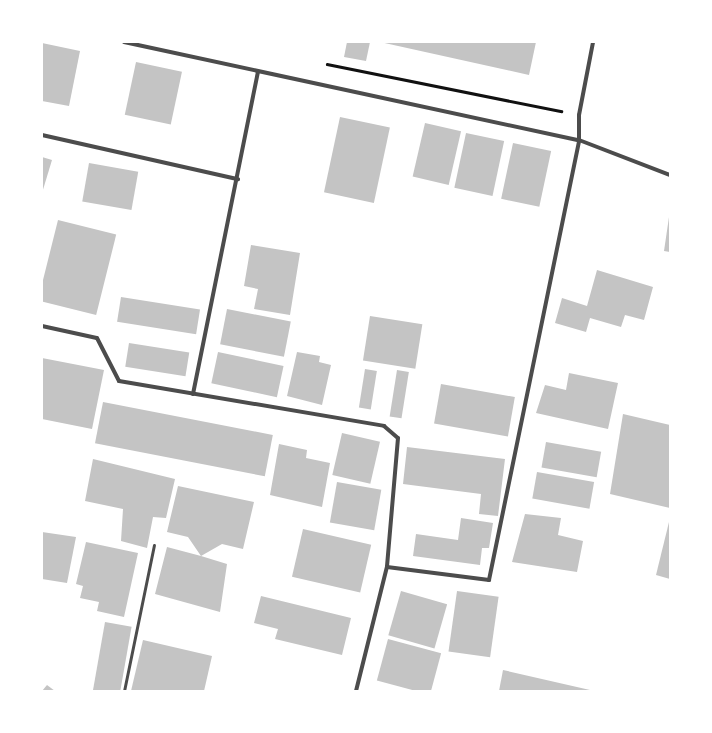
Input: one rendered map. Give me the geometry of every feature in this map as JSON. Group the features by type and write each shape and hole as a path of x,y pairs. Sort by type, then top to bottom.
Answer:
{"street":[{"path":"124,42 578,140 670,175"},
{"path":"387,567 489,580 578,140 579,115 593,42"},
{"path":"193,394 238,180 258,71"},
{"path":"42,135 238,180"},
{"path":"42,326 97,338 119,381 384,426 398,438 387,567 356,691"}],"lane":[{"path":"124,691 154,545"}],"path":[{"path":"322,62 579,115"}],"building":[{"path":"347,42 370,42 366,61 344,57"},
{"path":"380,42 536,42 529,75"},
{"path":"42,43 80,51 69,106 42,101"},
{"path":"136,62 182,72 171,125 125,115"},
{"path":"340,117 390,128 374,203 324,192"},
{"path":"425,123 461,131 449,185 413,177"},
{"path":"466,133 504,141 493,196 454,188"},
{"path":"513,143 551,151 539,207 501,199"},
{"path":"42,157 52,160 42,193"},
{"path":"89,163 138,172 131,210 82,201"},
{"path":"669,217 670,218 670,252 664,251"},
{"path":"58,220 116,235 96,315 42,302 42,284"},
{"path":"251,245 300,253 290,315 254,309 258,289 244,286"},
{"path":"597,270 653,287 644,320 625,315 621,327 590,318 586,332 555,323 562,298 587,306"},
{"path":"121,297 200,310 196,334 117,322"},
{"path":"227,309 291,321 284,357 220,344"},
{"path":"370,316 422,324 415,369 363,360"},
{"path":"129,343 189,353 185,376 125,367"},
{"path":"218,352 284,366 277,397 211,383"},
{"path":"297,352 320,356 319,362 331,365 322,405 287,396"},
{"path":"42,358 104,370 92,429 42,419"},
{"path":"365,369 377,371 371,409 359,408"},
{"path":"397,370 409,372 401,418 390,416"},
{"path":"569,373 618,383 608,429 536,413 545,385 566,390"},
{"path":"441,384 515,397 508,436 434,423"},
{"path":"103,402 273,435 265,476 95,443"},
{"path":"623,414 670,425 670,508 610,494"},
{"path":"342,433 380,442 370,484 332,475"},
{"path":"546,442 601,452 597,477 541,468"},
{"path":"279,444 307,450 306,458 330,463 322,507 270,495"},
{"path":"407,447 505,459 498,516 479,514 481,494 403,484"},
{"path":"93,459 175,479 166,518 153,517 147,548 121,541 123,509 85,501"},
{"path":"537,472 594,482 589,509 532,499"},
{"path":"337,482 381,490 374,530 330,522"},
{"path":"178,486 254,502 243,549 222,544 201,556 188,537 167,532"},
{"path":"525,514 561,518 558,535 583,541 577,572 512,562"},
{"path":"461,518 493,523 489,548 482,548 480,565 413,556 416,534 458,540"},
{"path":"670,522 670,579 656,575"},
{"path":"303,529 371,545 360,592 292,577"},
{"path":"42,532 76,537 67,583 42,579"},
{"path":"86,542 138,553 124,617 97,611 99,602 80,598 83,586 76,584"},
{"path":"167,547 227,564 220,612 155,594"},
{"path":"401,591 447,604 434,648 388,635"},
{"path":"457,591 499,597 490,657 449,651"},
{"path":"261,596 351,618 342,655 275,639 278,629 254,623"},
{"path":"105,622 132,627 120,691 93,691"},
{"path":"388,639 441,653 431,691 416,691 377,681"},
{"path":"143,640 212,656 204,691 131,691"},
{"path":"503,670 590,690 590,691 499,691"},
{"path":"47,685 55,691 42,691"}]}
